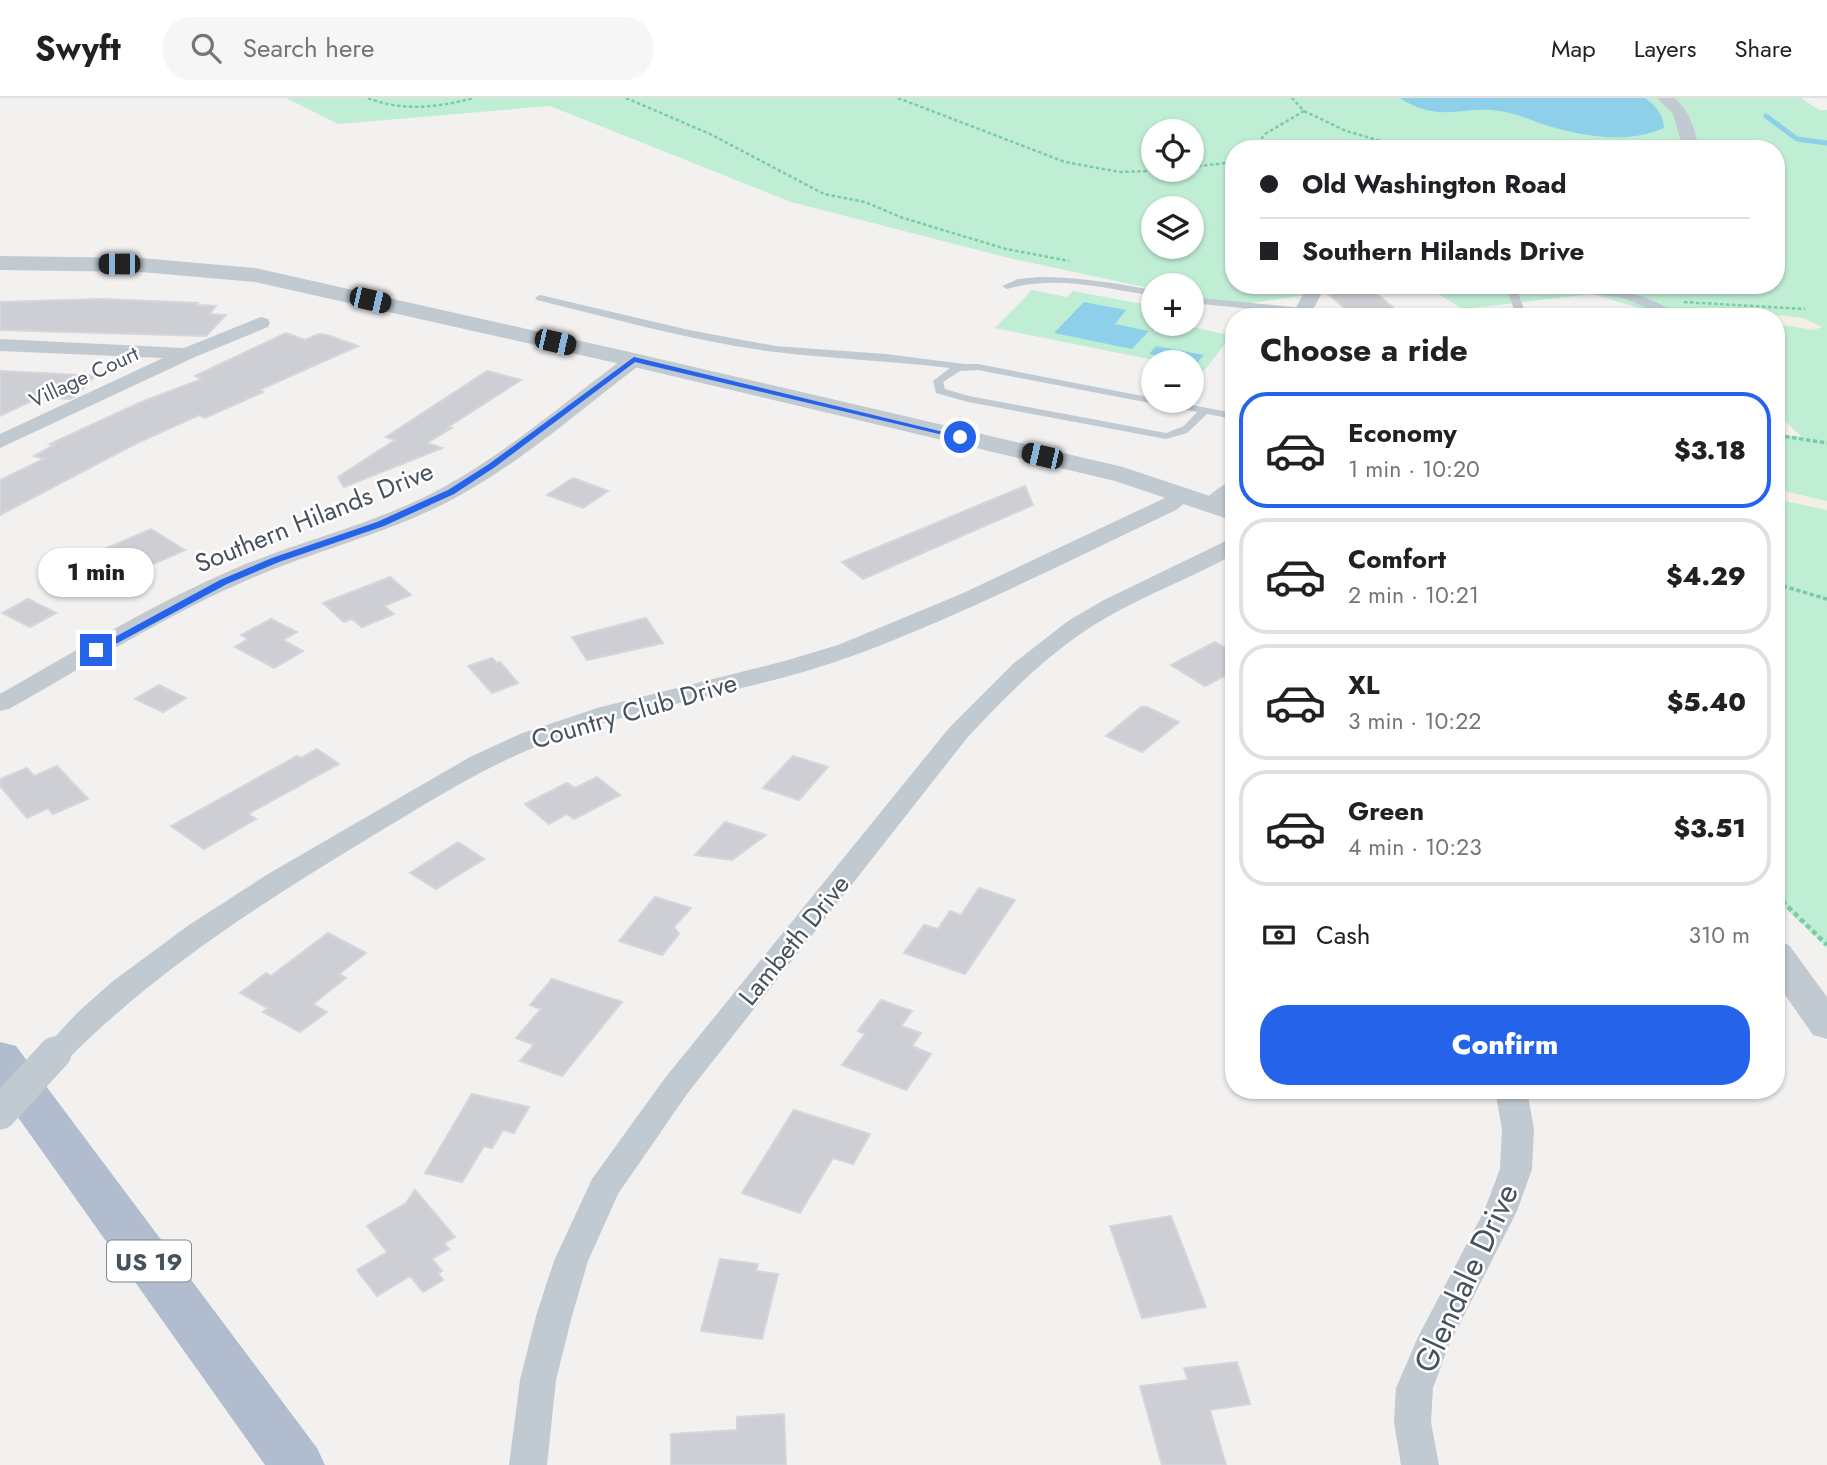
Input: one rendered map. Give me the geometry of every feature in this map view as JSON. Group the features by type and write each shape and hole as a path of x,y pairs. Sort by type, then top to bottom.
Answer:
{"main road":[{"name":"US 19","path":"0,1058 298,1465"}],"street":[{"path":"1664,98 1676,105 1686,122 1689,140"},
{"path":"0,263 141,265 256,275 634,360 1123,475 1223,509"},
{"name":"Village Court","path":"0,442 188,353 261,323"},
{"name":"Village Court","path":"0,345 188,353"},
{"name":"Southern Hilands Drive","path":"0,704 206,590 276,560 406,513 451,492 492,466 634,360"},
{"name":"Country Club Drive","path":"0,1113 112,996 172,950 300,867 460,772 552,730 608,712 781,670 844,651 980,594 1184,495"},
{"name":"Lambeth Drive","path":"528,1465 538,1380 571,1261 604,1188 676,1086 958,733 991,698 1061,637 1095,614 1225,549"},
{"path":"1785,966 1827,1024"},
{"name":"Glendale Drive","path":"1420,1465 1413,1424 1413,1395 1422,1365 1499,1212 1516,1169 1519,1147 1513,1099"}],"lane":[{"path":"1007,286 1033,279 1098,284 1141,291"},
{"path":"1605,294 1657,308"},
{"path":"540,298 689,333 775,349 978,367 1141,398"},
{"path":"1204,302 1254,308"},
{"path":"962,366 948,371 938,381 940,391 968,399 1166,436 1177,435 1192,427 1202,413"},
{"path":"1204,410 1225,414"}],"path":[{"path":"368,98 394,105 416,106 442,105 474,98"},
{"path":"626,98 710,134 824,194 864,202 903,218 1006,249 1073,262"},
{"path":"898,98 996,139 1083,166 1119,173 1141,172"},
{"path":"1292,98 1304,111 1346,131 1378,140"},
{"path":"1260,140 1265,134 1304,111"},
{"path":"1204,166 1225,163"},
{"path":"1651,305 1687,302 1805,309"},
{"path":"1785,436 1827,443"},
{"path":"1785,587 1827,600"},
{"path":"1785,904 1827,945"}],"green space":[{"path":"286,98 1801,98 1819,110 1827,110 1827,948 1785,908 1785,436 1802,437 1785,421 1785,308 1639,308 1592,294 1785,294 1785,140 1225,140 1225,294 1314,294 1231,306 1204,300 1204,273 1141,273 1141,286 1009,258 791,202 550,106 338,124"},
{"path":"1032,290 1067,297 1073,291 1141,304 1141,336 1204,336 1204,329 1223,334 1225,332 1225,344 1204,371 1204,350 1141,350 1141,358 995,328"},
{"path":"1438,294 1592,294 1461,308"}],"sand":[{"path":"1785,316 1803,318 1822,327 1814,330 1785,325"},
{"path":"1785,491 1827,501 1827,510 1785,501"}],"water":[{"path":"1400,98 1645,98 1658,111 1664,128 1634,136 1603,137 1557,128 1500,111 1427,110"},
{"path":"1084,302 1126,310 1115,324 1141,329 1141,336 1144,336 1132,349 1054,333"},
{"path":"1156,346 1177,350 1152,350"}],"building":[{"path":"1328,294 1377,294 1394,308 1345,308"},
{"path":"102,299 198,303 196,305 216,306 209,314 226,315 206,336 0,330 0,302"},
{"path":"286,333 305,340 319,334 327,335 358,346 259,390 263,392 205,418 199,415 135,444 0,515 0,480 44,459 34,456 54,445 50,444 139,403 202,379 195,376"},
{"path":"0,371 95,376 70,399 40,397 0,416"},
{"path":"487,371 521,380 427,443 442,448 344,487 338,477 395,440 386,437"},
{"path":"573,478 608,491 583,508 547,495"},
{"path":"1025,486 1033,505 863,579 842,562"},
{"path":"151,529 185,550 151,565 147,563 138,567 107,548"},
{"path":"390,577 411,595 384,606 394,614 362,627 352,619 344,622 323,603"},
{"path":"28,599 56,613 30,627 2,613"},
{"path":"646,618 663,643 587,660 572,637"},
{"path":"271,619 297,632 283,640 303,651 274,668 235,647 248,639 241,635"},
{"path":"1215,642 1225,648 1225,676 1205,686 1171,665"},
{"path":"492,658 497,663 500,662 518,683 492,693 468,666"},
{"path":"159,685 186,698 163,712 135,699"},
{"path":"1141,707 1147,707 1179,722 1142,752 1106,736"},
{"path":"317,749 339,764 248,814 256,819 204,849 171,826 297,756 301,758"},
{"path":"793,756 828,767 799,800 763,788"},
{"path":"57,766 88,799 53,814 48,808 27,818 0,786 0,779 27,768 34,776"},
{"path":"597,777 620,795 574,819 567,814 549,824 525,804 567,783 575,788"},
{"path":"725,822 766,835 732,860 695,855"},
{"path":"458,842 484,859 436,889 410,873"},
{"path":"979,888 1015,900 965,974 904,953 924,925 938,929 950,911 961,915"},
{"path":"655,897 691,908 674,927 679,934 662,955 619,941"},
{"path":"328,933 366,953 339,974 346,978 313,1004 327,1012 300,1032 263,1012 268,1008 240,993 266,973 271,976"},
{"path":"552,979 622,1002 562,1076 520,1061 534,1045 516,1038 541,1009 530,1005"},
{"path":"881,1000 912,1011 901,1026 921,1033 912,1046 931,1054 906,1090 842,1065 865,1034 858,1031"},
{"path":"472,1094 529,1107 514,1133 503,1130 492,1148 484,1146 462,1182 425,1173"},
{"path":"794,1110 870,1134 853,1164 833,1158 800,1213 742,1193"},
{"path":"415,1190 455,1237 444,1243 449,1249 432,1259 442,1271 438,1273 443,1280 423,1292 410,1276 377,1296 357,1270 387,1252 367,1226 406,1203"},
{"path":"1171,1216 1206,1307 1142,1318 1110,1226"},
{"path":"720,1259 758,1264 756,1271 778,1274 762,1339 701,1331"},
{"path":"1237,1362 1250,1404 1210,1410 1226,1465 1162,1465 1140,1386 1188,1380 1184,1368"},
{"path":"784,1414 786,1465 671,1465 671,1434 737,1430 737,1417"}],"waterway":[{"path":"1766,116 1797,139 1827,143"}],"route":[{"path":"96,650 206,590 276,560 380,524 451,492 492,466 634,360 960,437"}]}
